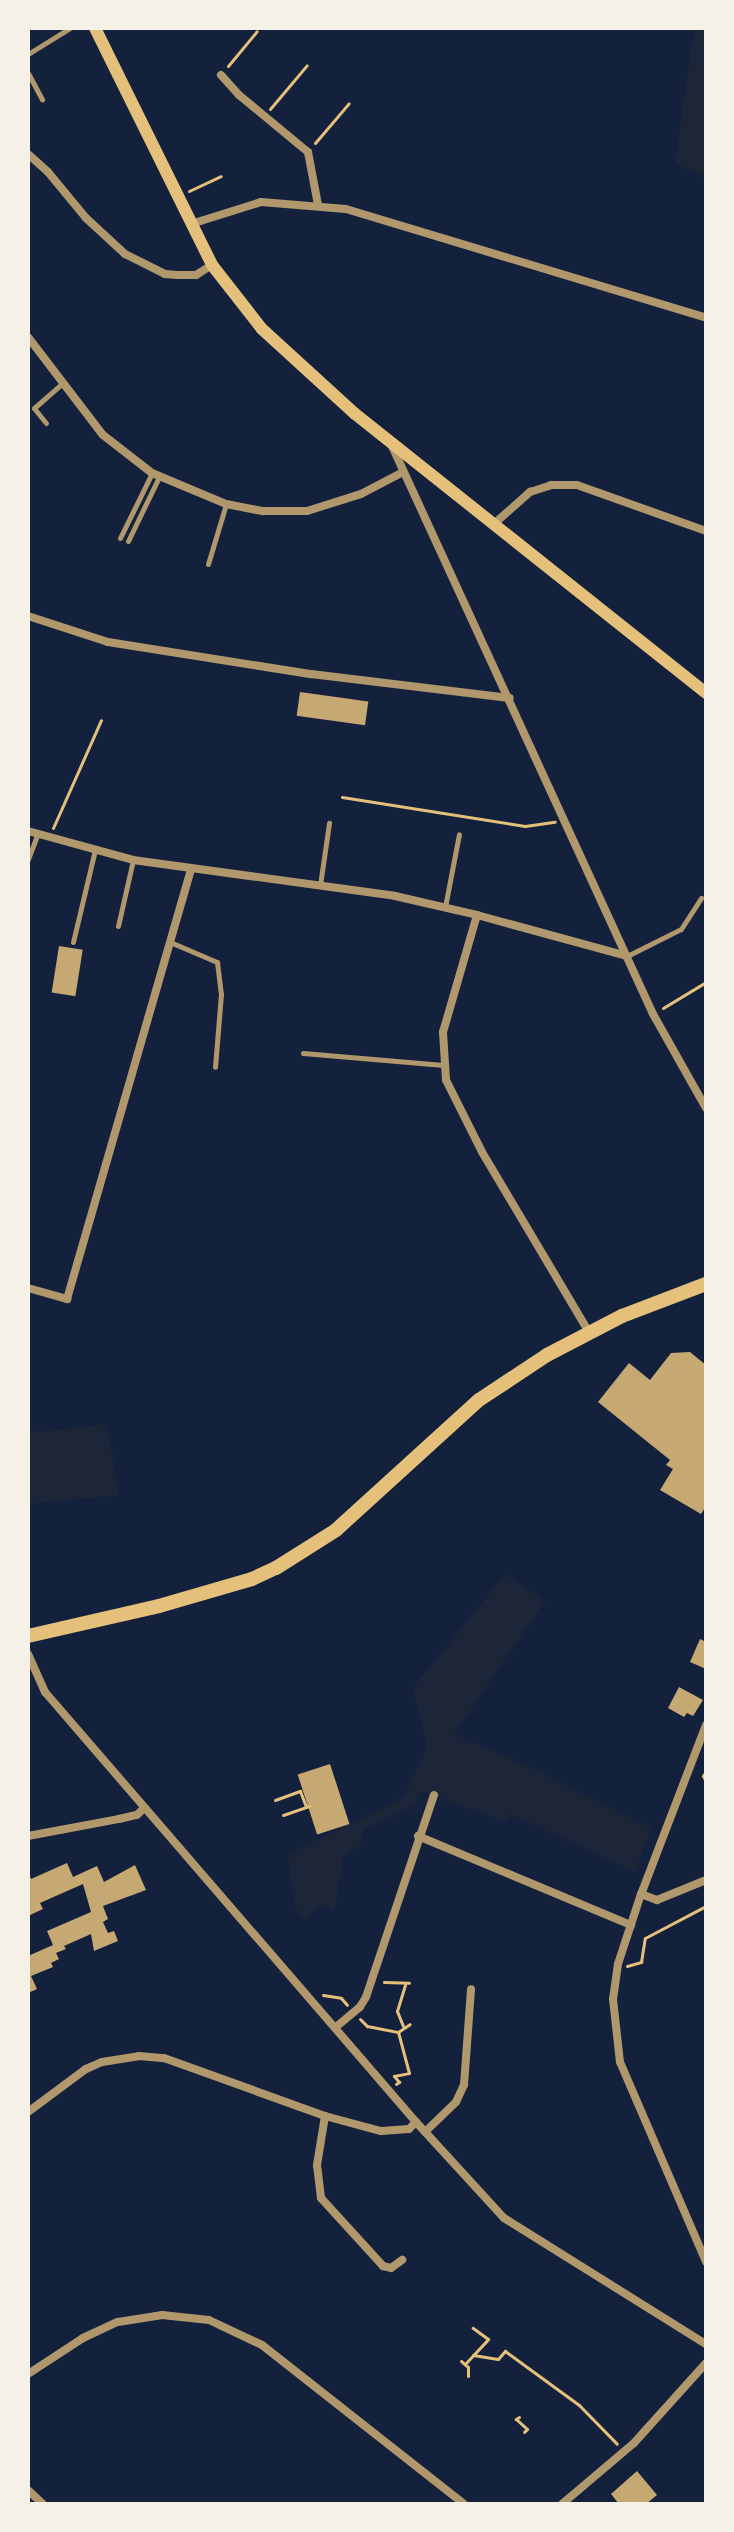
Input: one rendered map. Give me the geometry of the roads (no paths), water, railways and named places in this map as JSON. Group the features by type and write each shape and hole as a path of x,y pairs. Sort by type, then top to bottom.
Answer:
{"main road":[{"path":"95,28 212,265 262,329 354,413 706,693"},
{"path":"28,1636 159,1606 252,1579 276,1568 348,1520 479,1400 589,1332 706,1284"}],"street":[{"path":"221,75 308,152 318,205"},
{"path":"28,154 48,172 86,218 125,254 165,274 196,275 212,265"},
{"path":"191,224 261,202 318,205 357,212 706,318"},
{"path":"28,337 92,424 156,475 226,504 263,511 307,511 361,494 403,472"},
{"path":"390,441 653,1014 706,1108"},
{"path":"495,523 530,492 551,485 577,485 706,531"},
{"path":"28,616 108,642 311,674 510,698"},
{"path":"32,833 133,860 320,885 445,907 627,956"},
{"path":"28,1288 67,1299 191,869"},
{"path":"477,915 443,1032 443,1065 451,1096 589,1332"},
{"path":"28,1654 45,1692 416,2122 504,2218 706,2344"},
{"path":"706,1725 641,1894 618,1964 613,1999 620,2062 702,2238 706,2262"},
{"path":"336,2027 354,2013 372,1982 434,1795"},
{"path":"28,1836 128,1817 144,1808"},
{"path":"418,1836 631,1925"},
{"path":"641,1894 657,1900 706,1880"},
{"path":"425,2132 456,2102 464,2085 471,1989"},
{"path":"28,2112 86,2069 102,2062 139,2056 164,2058 325,2116 381,2131 409,2129 416,2122"},
{"path":"325,2116 317,2165 321,2198 383,2266 391,2268 402,2260"},
{"path":"28,2374 83,2338 118,2322 162,2315 209,2320 262,2345 464,2504"},
{"path":"562,2504 624,2451 706,2363"},
{"path":"29,2491 43,2504"}],"lane":[{"path":"28,54 70,28"},
{"path":"28,73 42,99"},
{"path":"46,423 34,408 62,384"},
{"path":"120,538 156,475"},
{"path":"128,541 156,475"},
{"path":"208,564 226,504"},
{"path":"320,885 329,823"},
{"path":"28,859 32,833"},
{"path":"445,907 459,834"},
{"path":"73,942 95,850"},
{"path":"118,926 133,860"},
{"path":"627,956 681,929 701,898"},
{"path":"170,942 217,962 221,994 215,1067"},
{"path":"303,1053 443,1065"}]}
